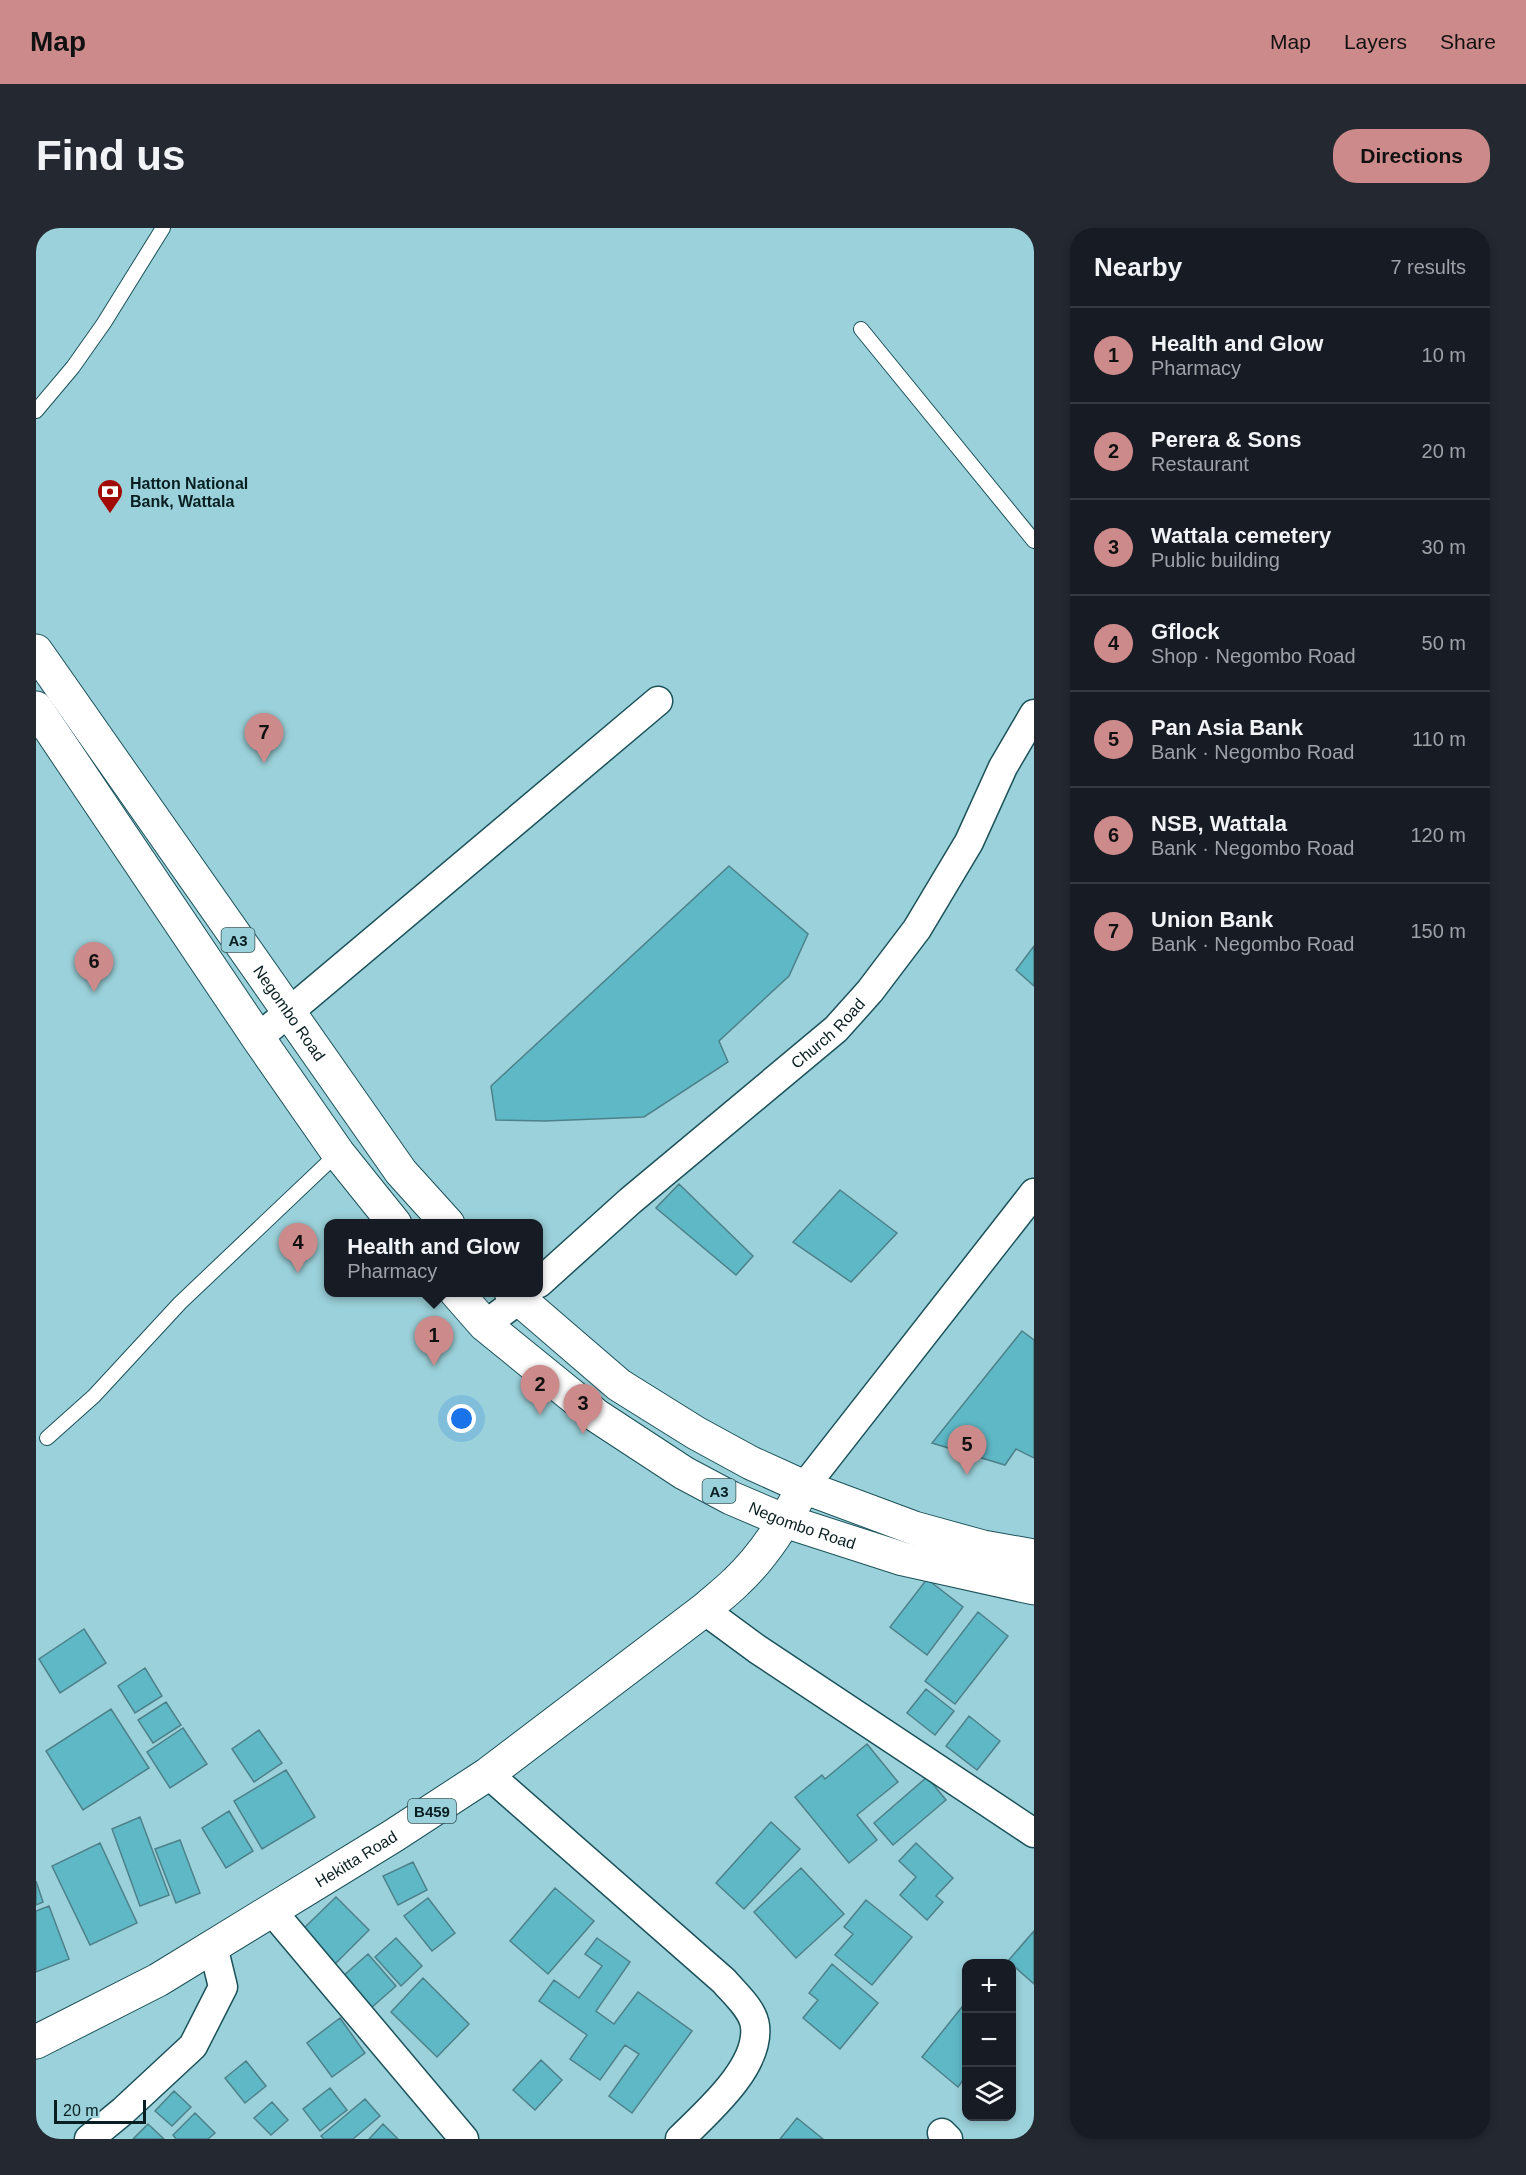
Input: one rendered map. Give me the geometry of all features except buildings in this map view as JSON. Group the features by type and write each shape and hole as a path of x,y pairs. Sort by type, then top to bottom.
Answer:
{"main road":[{"name":"Negombo Road","path":"36,651 401,1172 443,1219"},
{"name":"A3","path":"36,708 338,1153 392,1219"},
{"name":"Negombo Road","path":"460,1297 485,1325 597,1416 674,1467 731,1498 785,1521 903,1559 1034,1588"},
{"name":"Negombo Road","path":"530,1297 620,1385 733,1453 804,1487 914,1528 983,1547 1034,1556"},
{"name":"Hekitta Road","path":"36,2042 158,1980 272,1911 488,1774 704,1610 738,1581 761,1555 785,1521 804,1487"}],"street":[{"path":"258,1038 658,701"},
{"name":"Church Road","path":"543,1276 836,1029 870,991 917,929 969,842 1003,767 1034,714"},
{"path":"804,1487 1034,1193"},
{"name":"Church Road","path":"485,1325 519,1297"},
{"path":"704,1610 757,1649 1034,1833"},
{"path":"488,1774 724,1981 751,2015 755,2025 753,2047 744,2068 714,2104 680,2139"},
{"path":"272,1911 464,2139"},
{"path":"88,2139 123,2112 193,2046 224,1987 213,1946"}],"lane":[{"path":"36,411 73,367 104,323 163,228"},
{"path":"861,328 1034,541"},
{"path":"47,1438 94,1396 180,1303 338,1153"}],"place":[{"name":"Hatton National Bank, Wattala","path":"110,515"},
{"name":"Union Bank","path":"264,763"},
{"name":"NSB, Wattala","path":"94,992"},
{"name":"Gflock","path":"298,1273"},
{"name":"Health and Glow","path":"434,1366"},
{"name":"Perera & Sons","path":"540,1415"},
{"name":"Wattala cemetery","path":"583,1434"},
{"name":"Pan Asia Bank","path":"967,1475"}]}
